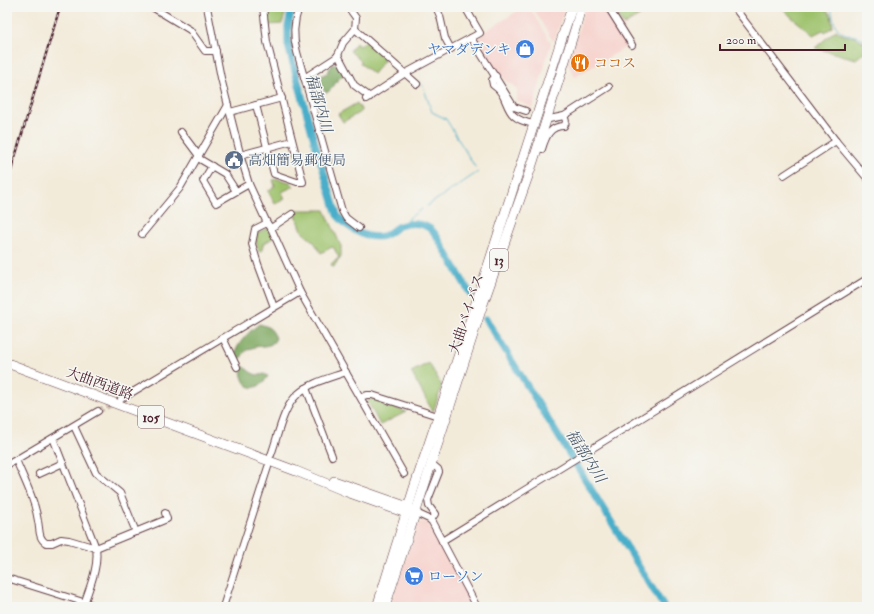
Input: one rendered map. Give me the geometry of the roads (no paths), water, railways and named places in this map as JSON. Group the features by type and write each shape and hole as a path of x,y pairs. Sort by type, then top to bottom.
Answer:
{"highway":[{"name":"大曲バイパス","path":"384,607 438,416 572,7"},
{"name":"大曲バイパス","path":"376,607 410,511 432,464 483,304 538,144 581,7"},
{"name":"大曲西道路","path":"7,363 296,471 360,489 410,511"}],"street":[{"path":"152,7 190,30 205,51 216,51"},
{"path":"207,7 228,106 249,184 300,292 404,474"},
{"path":"256,105 274,174 297,182 303,182 267,42 263,7"},
{"path":"299,7 295,24 296,47 304,78 342,212 346,218 359,228"},
{"path":"304,78 335,58 338,55 343,43 355,29 356,18 348,7"},
{"path":"436,7 440,16 444,38 451,49"},
{"path":"338,55 354,85 368,98 405,73 480,33 465,7"},
{"path":"608,7 632,45"},
{"path":"734,7 836,141 867,178"},
{"path":"355,29 417,84"},
{"path":"471,38 514,107 526,111"},
{"path":"496,76 492,80 493,85 498,89 511,114 518,120 534,124"},
{"path":"549,119 564,116 609,86"},
{"path":"230,112 282,98"},
{"path":"142,234 180,188 228,106"},
{"path":"538,144 542,148 548,132 554,128 564,126 566,123 564,116"},
{"path":"181,132 199,157 225,174 236,191"},
{"path":"240,155 292,141"},
{"path":"784,175 836,141"},
{"path":"212,166 203,181 216,203 249,184"},
{"path":"274,307 252,244 255,228 269,226 292,214"},
{"path":"442,540 867,278"},
{"path":"121,399 300,292"},
{"path":"223,338 237,367"},
{"path":"271,455 286,410 292,400 306,388 346,372"},
{"path":"306,388 332,456"},
{"path":"361,397 367,395 372,396 438,416"},
{"path":"7,466 98,411"},
{"path":"74,426 96,473 120,493 136,532"},
{"path":"53,438 96,548 97,558 95,569 84,605"},
{"path":"16,460 33,500 38,519 40,536 42,540 48,544 59,539 69,540 96,548 167,519 165,513"},
{"path":"39,474 63,463"},
{"path":"431,520 435,514 429,506 428,500 439,472 438,469 432,464"},
{"path":"224,607 268,467"},
{"path":"410,511 431,520 477,607"},
{"path":"7,578 84,605 99,607"}],"waterway":[{"name":"福部内川","path":"292,7 288,26 288,45 314,140 337,215 357,232 363,235 376,237 383,236 399,226 406,224 426,226 436,235 471,295"},
{"path":"831,7 832,15 839,30 846,34 860,37 867,42"},
{"path":"419,82 423,86 432,112 446,119 475,167"},
{"path":"427,206 478,172"},
{"path":"409,224 409,218 422,209"},
{"name":"福部内川","path":"486,319 664,607"}],"tunnel":[{"path":"98,411 116,402"}],"railway":[{"path":"7,184 60,7"}],"place":[{"name":"ヤマダデンキ","path":"525,49"},
{"name":"ココス","path":"580,63"},
{"name":"高畑簡易郵便局","path":"234,160"},
{"name":"ローソン","path":"414,576"}]}
